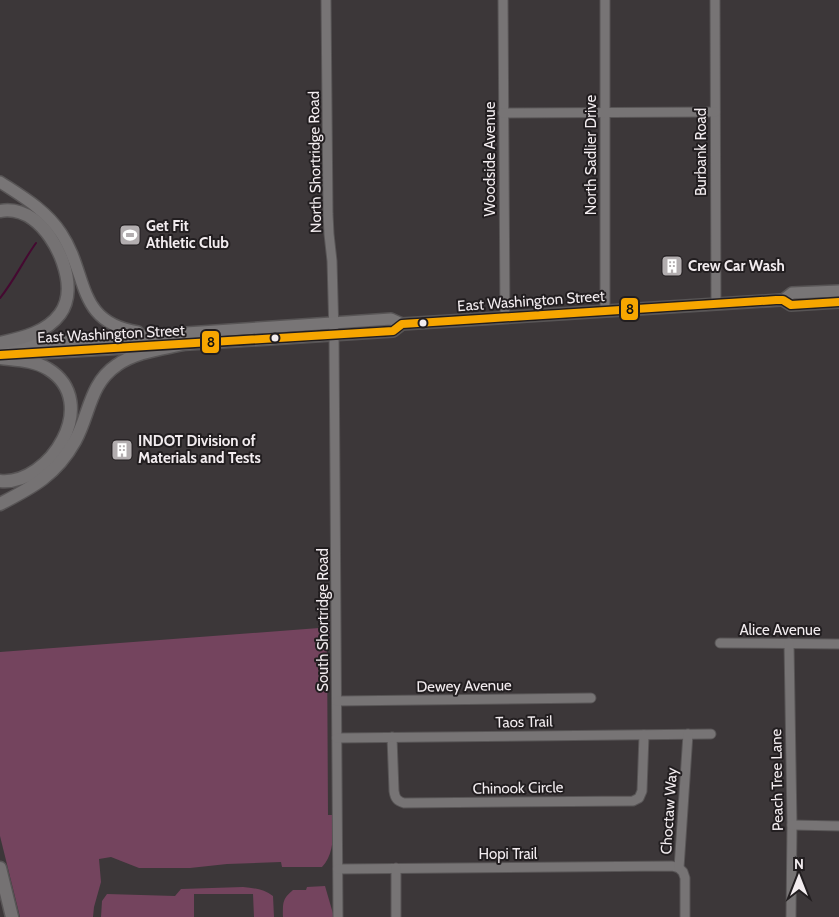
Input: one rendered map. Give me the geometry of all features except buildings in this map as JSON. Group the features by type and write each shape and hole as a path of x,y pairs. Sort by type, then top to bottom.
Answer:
{"highway":[{"path":"0,211 6,210 22,213 33,219 43,229 56,246 61,257 68,288 63,310 51,324 32,334 0,345"},
{"path":"0,504 36,485 61,462 78,435 91,397 98,383 110,369 129,358 183,344"},
{"path":"0,356 42,366 52,371 66,387 71,399 72,410 70,423 64,437 53,454 41,467 16,481 0,481"},
{"path":"0,868 12,917"}],"main road":[{"path":"0,182 38,208 53,222 69,247 87,298 101,316 112,324 126,330 158,335"},
{"name":"East Washington Street","path":"0,345 158,335 334,329 393,332 402,324 783,300 792,293 839,291"},
{"name":"East Washington Street","path":"783,300 791,305 839,302"},
{"name":"East Washington Street","path":"0,356 183,344 334,329"}],"street":[{"name":"North Shortridge Road","path":"326,0 328,214 332,261 334,329"},
{"name":"Woodside Avenue","path":"503,0 504,318"},
{"name":"North Sadlier Drive","path":"605,0 605,311"},
{"name":"Burbank Road","path":"715,0 716,304"},
{"path":"503,113 715,112"},
{"name":"South Shortridge Road","path":"334,329 338,917"},
{"name":"Alice Avenue","path":"720,643 839,644"},
{"name":"Peach Tree Lane","path":"789,643 792,825 791,917"},
{"name":"Dewey Avenue","path":"337,701 591,698"},
{"name":"Choctaw Way","path":"685,917 685,878 679,868 688,734"},
{"name":"Taos Trail","path":"338,738 711,734"},
{"name":"Chinook Circle","path":"392,737 394,791 395,797 399,801 404,803 554,802 634,801 642,791 644,735"},
{"path":"792,825 839,826"},
{"name":"Hopi Trail","path":"338,869 672,866 679,868"},
{"path":"396,868 396,917"}],"shaded area":[{"path":"320,626 327,627 330,634 327,642 328,815 333,815 331,849 322,867 282,867 281,862 227,864 190,868 139,868 111,857 99,859 101,882 93,917 20,917 0,836 0,652 319,628"},
{"path":"325,886 334,917 283,917 284,902 293,890 306,890 307,887"},
{"path":"243,887 262,890 273,896 274,917 254,917 253,894 194,894 194,917 101,917 102,901 107,894 175,896 181,889"}],"waterway":[{"path":"0,298 36,243"}],"transit line":[{"name":"8","path":"0,355 393,331 402,324 776,300 783,300 791,305 839,302"}],"place":[{"name":"Get Fit Athletic Club","path":"130,235"},
{"name":"Crew Car Wash","path":"672,266"},
{"name":"INDOT Division of Materials and Tests","path":"122,450"}]}
